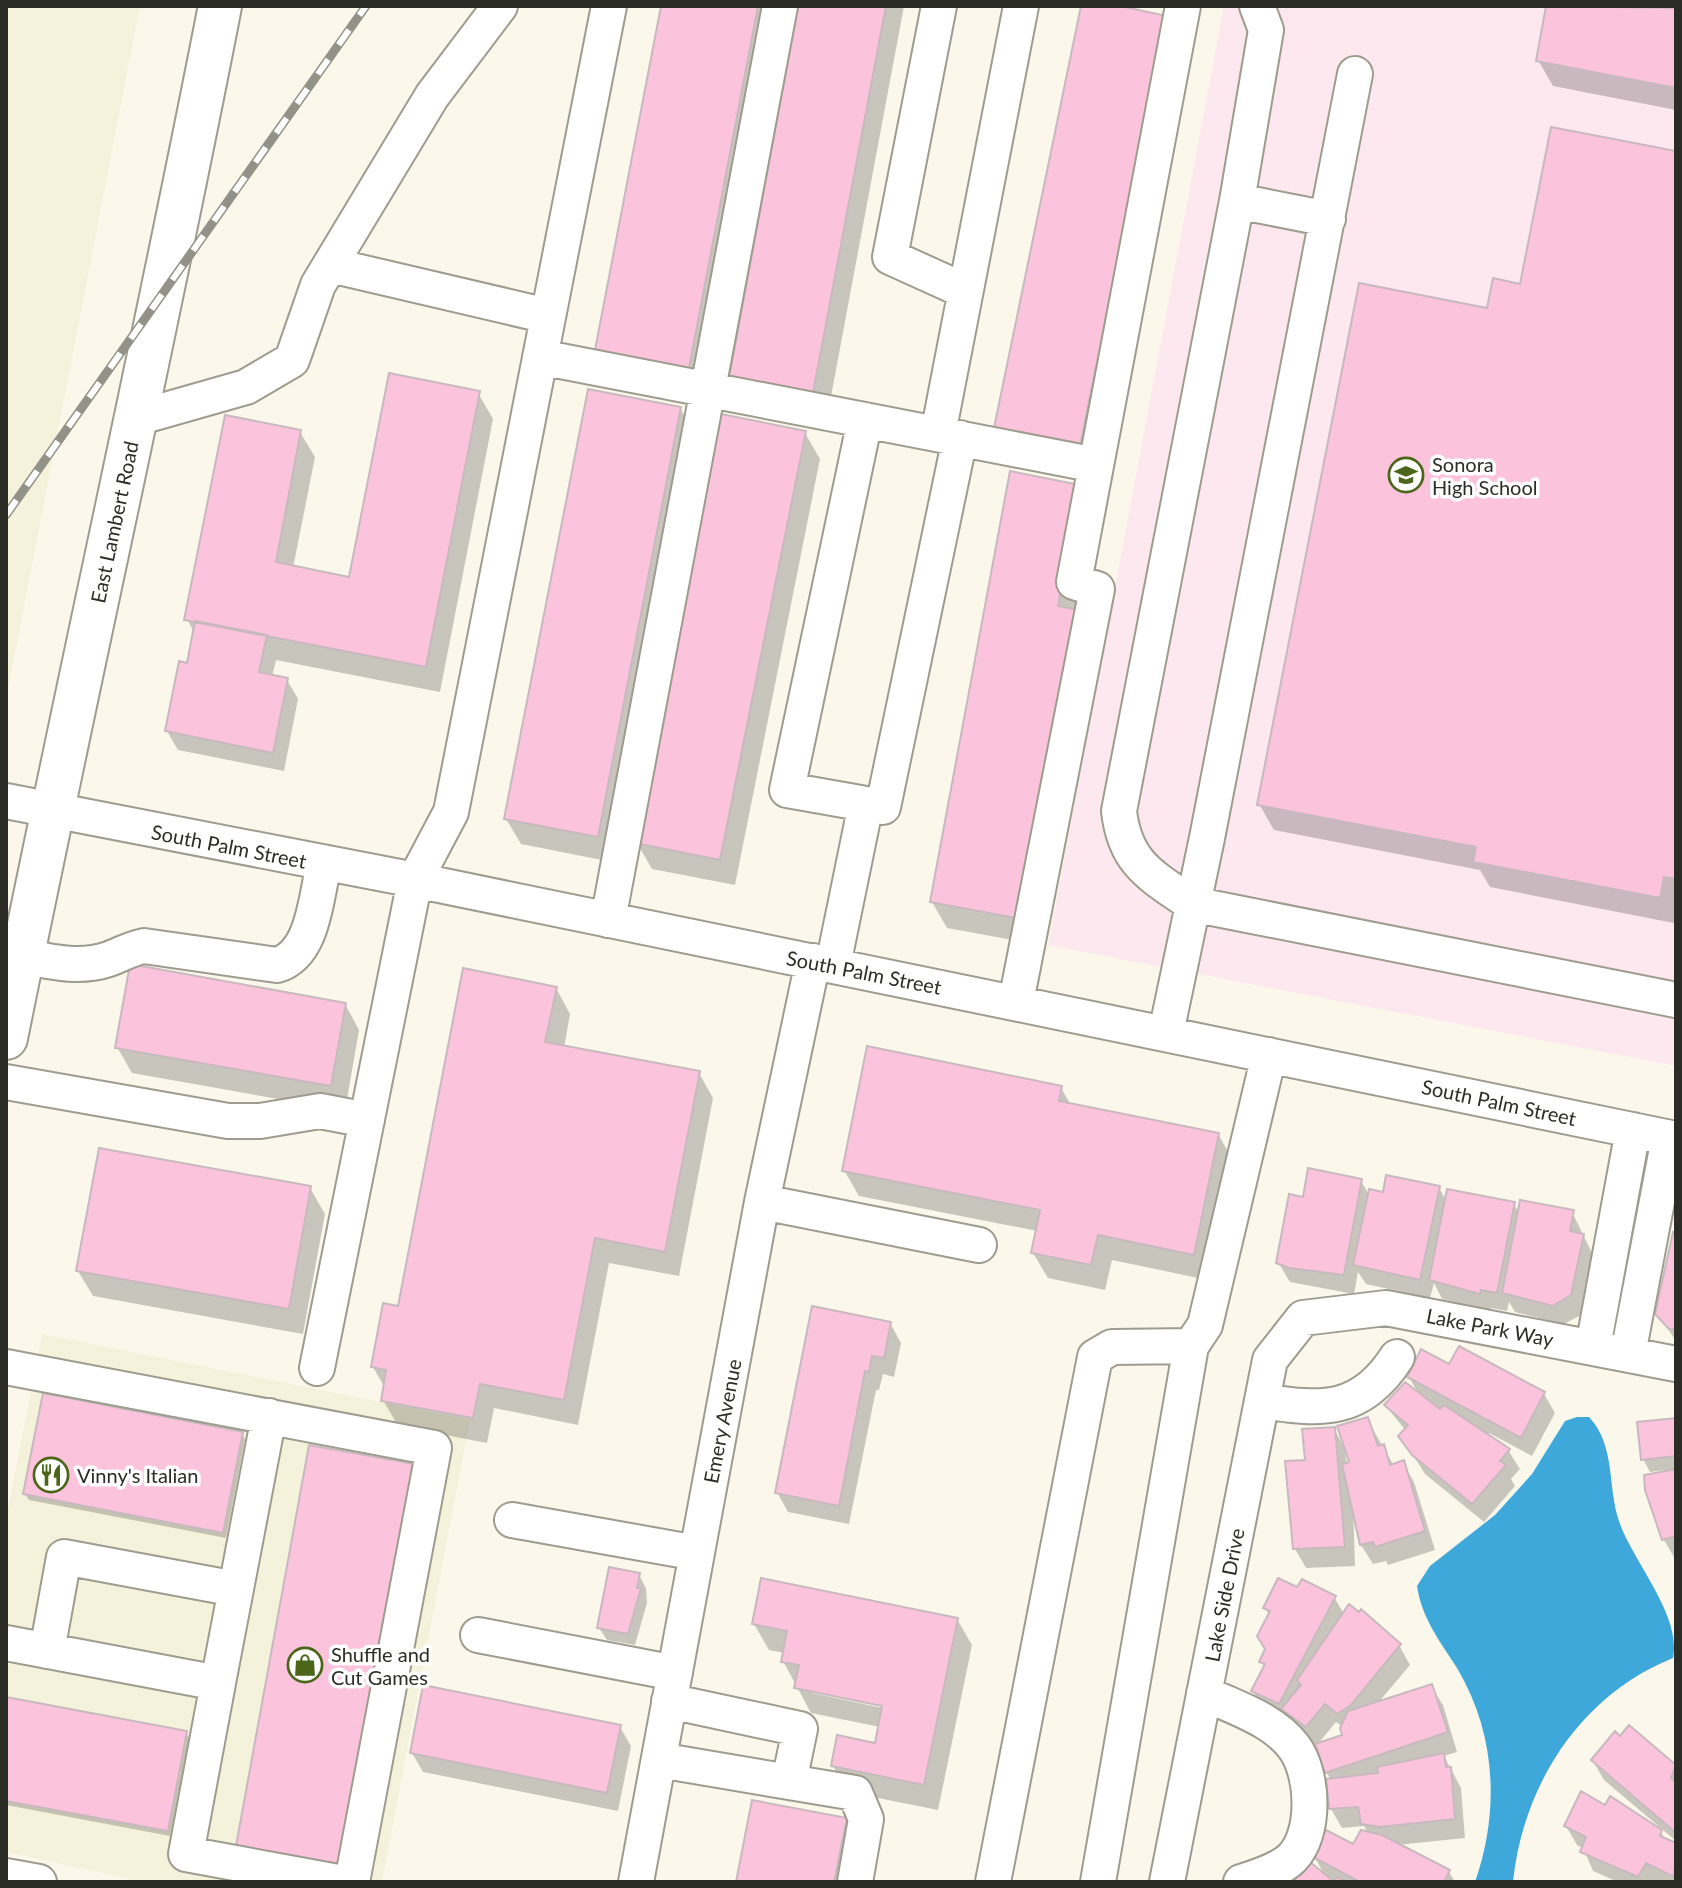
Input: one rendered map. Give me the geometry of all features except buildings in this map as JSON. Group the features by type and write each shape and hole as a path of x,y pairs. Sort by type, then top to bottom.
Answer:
{"main road":[{"name":"East Lambert Road","path":"6,1038 220,6"}],"street":[{"path":"137,418 246,387 292,360 318,285 432,96 500,6"},
{"path":"317,1368 415,880 451,812 609,6"},
{"path":"608,920 780,6"},
{"path":"939,6 890,257 965,291"},
{"path":"865,420 787,790 883,807 949,436 965,291 1021,6"},
{"path":"1016,1002 1097,589 1074,582 1183,6"},
{"path":"1257,6 1266,30 1237,201 1119,811 1122,839 1132,856 1192,904 1676,1000"},
{"path":"1166,1033 1355,74"},
{"path":"1237,201 1328,219"},
{"path":"330,265 548,316"},
{"path":"540,357 1096,465"},
{"name":"South Palm Street","path":"6,801 415,880 1672,1138"},
{"name":"Emery Avenue","path":"636,1882 762,1202 866,804"},
{"path":"22,956 69,966 111,958 123,950 144,946 277,965 290,961 303,946 324,864"},
{"path":"1098,1882 1191,1346 1205,1325 1269,1055"},
{"path":"6,1082 228,1121 260,1121 320,1111 367,1120"},
{"path":"1593,1347 1633,1130"},
{"path":"1628,1354 1672,1138"},
{"path":"762,1202 979,1245"},
{"name":"Lake Park Way","path":"1303,1318 1386,1308 1676,1364"},
{"name":"Lake Side Drive","path":"1167,1882 1270,1360 1303,1318"},
{"path":"993,1882 1095,1357 1112,1347 1191,1346"},
{"path":"1263,1401 1299,1407 1332,1406 1357,1399 1382,1380 1397,1357"},
{"path":"6,1367 434,1448 352,1882"},
{"path":"269,1416 186,1854 338,1882"},
{"path":"512,1520 697,1553"},
{"path":"47,1651 64,1557 236,1589"},
{"path":"478,1635 672,1687 800,1729 789,1782"},
{"path":"6,1643 218,1683"},
{"path":"1204,1693 1268,1723 1295,1748 1307,1776 1310,1819 1292,1858 1260,1877 1241,1882"},
{"path":"659,1760 855,1793 866,1819 855,1882"},
{"path":"6,1876 39,1882"}],"shaded area":[{"path":"6,6 140,6 6,700"},
{"name":"Sonora High School","path":"1224,6 1676,6 1676,1066 1048,945"},
{"path":"42,1334 470,1420 382,1882 144,1882 6,1852 6,1519"}],"water":[{"path":"1589,1417 1603,1440 1619,1521 1663,1606 1674,1641 1673,1658 1640,1674 1611,1695 1585,1719 1562,1747 1529,1811 1513,1882 1475,1882 1483,1855 1491,1800 1486,1746 1470,1693 1427,1619 1417,1586 1430,1566 1495,1515 1532,1474 1565,1421"}],"railway":[{"path":"6,515 366,6"}],"place":[{"name":"Sonora High School","path":"1406,475"},
{"name":"Vinny's Italian","path":"51,1475"},
{"name":"Shuffle and Cut Games","path":"305,1665"}]}
